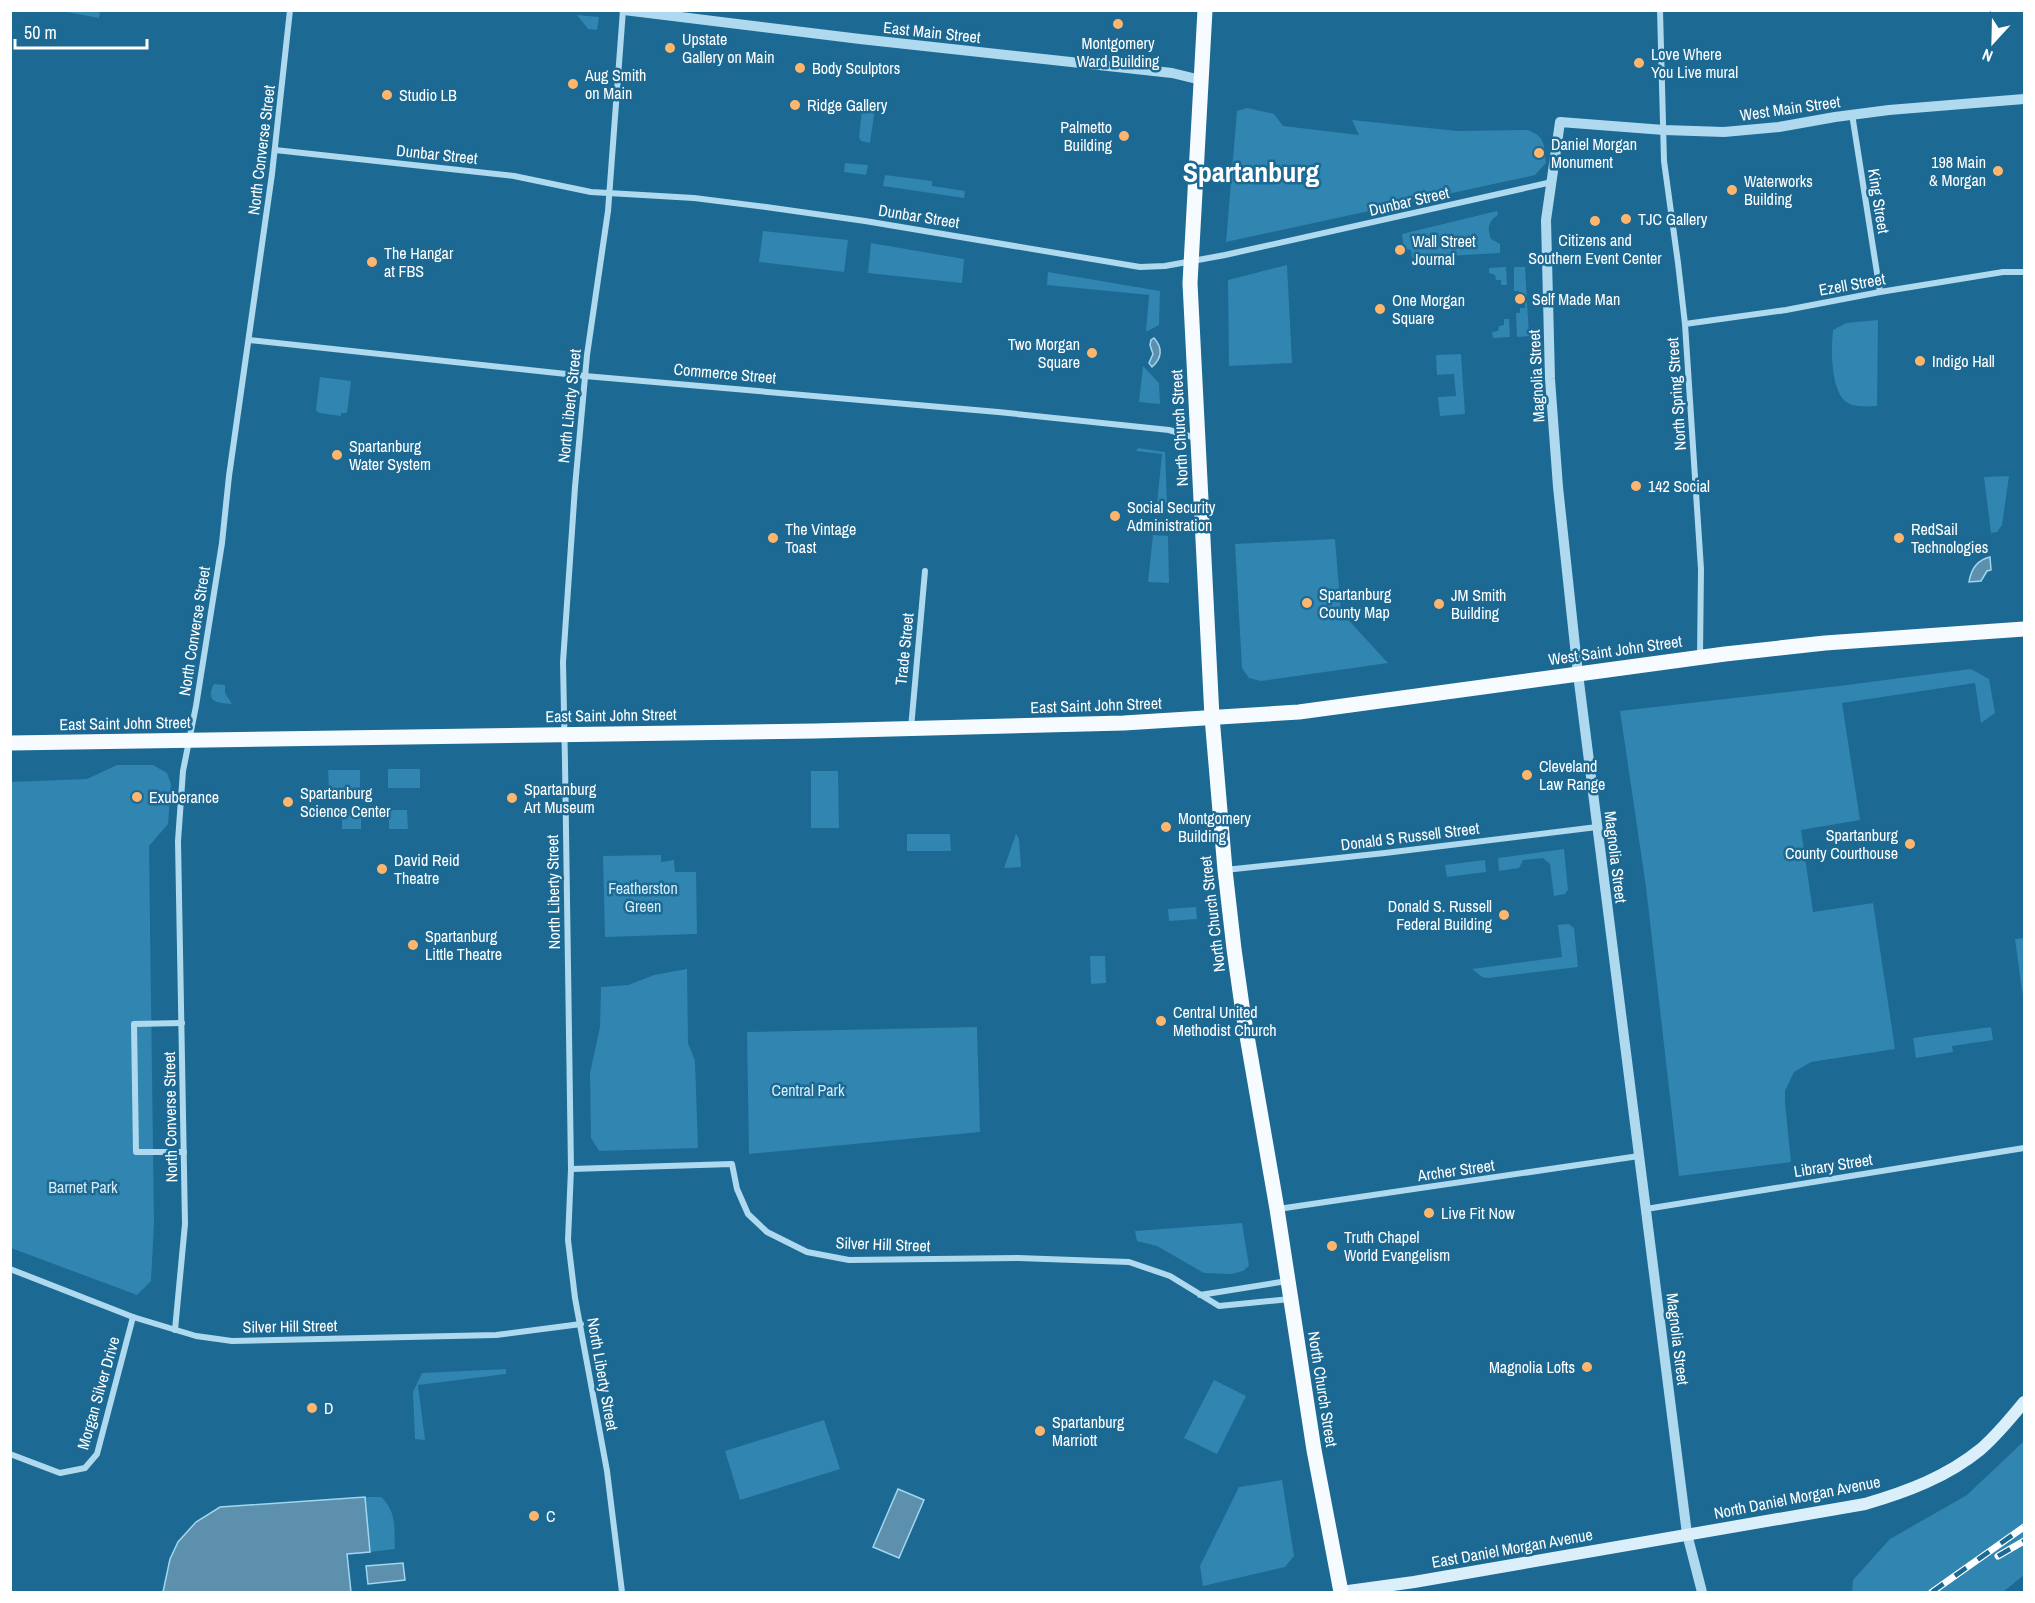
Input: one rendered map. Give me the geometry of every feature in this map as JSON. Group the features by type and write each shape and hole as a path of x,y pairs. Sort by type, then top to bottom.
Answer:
{"main road":[{"name":"North Church Street","path":"1205,10 1191,261 1197,438 1212,717 1225,870 1242,1002 1314,1450 1341,1593"},
{"name":"West Saint John Street","path":"1212,717 1299,712 1700,657 1825,643 2025,629"},
{"name":"East Saint John Street","path":"10,743 911,730 1124,723 1212,717"},
{"name":"North Daniel Morgan Avenue","path":"1687,1534 1865,1504 1924,1484 1980,1449 2025,1402"},
{"name":"East Daniel Morgan Avenue","path":"1341,1593 1687,1534"}],"street":[{"name":"North Converse Street","path":"175,1330 185,1224 178,841 183,771 211,615 275,150 290,10"},
{"name":"East Main Street","path":"623,10 1172,74 1201,80"},
{"name":"North Liberty Street","path":"622,1593 607,1472 568,1240 571,1169 563,662 574,487 585,376 609,194 623,10"},
{"name":"North Spring Street","path":"1660,10 1664,161 1685,324 1701,569 1700,657"},
{"name":"West Main Street","path":"1560,122 1724,132 1779,127 1852,114 2025,99"},
{"name":"King Street","path":"1852,114 1880,292"},
{"name":"Magnolia Street","path":"1560,122 1546,220 1550,379 1558,487 1578,674 1687,1534 1702,1593"},
{"name":"Dunbar Street","path":"275,150 514,176 591,192 694,198 766,207 876,222 1140,267 1165,266 1191,261 1551,182"},
{"name":"Ezell Street","path":"1685,324 1786,310 2002,272 2025,272"},
{"name":"Commerce Street","path":"249,340 585,376 998,412 1169,430 1197,438"},
{"name":"Trade Street","path":"911,730 925,571"},
{"name":"Donald S Russell Street","path":"1225,870 1385,854 1598,827"},
{"path":"182,1023 134,1024 136,1152 184,1152"},
{"name":"Library Street","path":"1646,1209 2025,1148"},
{"name":"Archer Street","path":"1277,1209 1639,1156"},
{"name":"Silver Hill Street","path":"571,1169 732,1164 737,1189 748,1214 768,1232 807,1252 849,1260 1018,1258 1129,1262 1170,1276 1219,1306 1291,1299"},
{"name":"Silver Hill Street","path":"10,1269 133,1317 211,1339 232,1341 496,1335 581,1324"},
{"path":"1200,1295 1288,1281"},
{"name":"Morgan Silver Drive","path":"10,1454 60,1473 85,1468 97,1454 133,1317"}],"green space":[{"path":"100,10 99,18 61,11"},
{"path":"577,15 599,17 597,30 588,29"},
{"path":"866,99 876,101 870,143 861,141 859,137 863,102"},
{"path":"1247,108 1274,114 1283,126 1359,135 1352,120 1457,131 1528,130 1541,139 1546,163 1535,175 1226,242 1237,111"},
{"path":"845,163 868,165 866,175 844,172"},
{"path":"885,175 932,181 932,186 965,191 964,198 883,186"},
{"path":"1497,211 1498,215 1490,223 1489,232 1491,239 1500,244 1500,253 1412,258 1411,250 1404,249 1402,234"},
{"path":"763,231 848,240 844,272 759,262"},
{"path":"871,243 964,259 962,283 868,273"},
{"path":"1287,265 1292,363 1229,366 1228,280"},
{"path":"1506,267 1507,285 1501,285 1501,280 1496,280 1495,275 1489,273 1489,268"},
{"path":"1514,267 1525,267 1529,336 1517,337 1516,313 1520,313 1520,308 1525,308 1525,295 1514,291"},
{"path":"1048,272 1160,291 1159,325 1146,332 1149,295 1047,285"},
{"path":"1504,319 1509,319 1510,337 1493,338 1492,332 1498,331 1499,326 1504,325"},
{"path":"1878,320 1877,406 1851,405 1842,398 1835,380 1832,358 1833,330 1846,323"},
{"path":"1461,354 1465,414 1440,416 1438,397 1456,396 1454,374 1437,375 1436,355"},
{"path":"1143,366 1159,383 1160,404 1139,402"},
{"path":"320,377 351,381 347,413 341,413 341,416 319,413 316,410"},
{"path":"1138,448 1165,452 1167,504 1157,504 1162,454 1136,451"},
{"path":"2009,476 2002,525 1997,532 1991,533 1984,477"},
{"path":"1153,535 1168,536 1169,583 1148,582"},
{"path":"1335,539 1341,612 1388,663 1261,681 1249,678 1242,668 1235,544"},
{"path":"1971,669 1989,679 1995,713 1981,723 1975,683 1842,703 1860,820 1801,830 1813,912 1873,903 1895,1049 1811,1062 1794,1072 1785,1091 1791,1162 1679,1176 1646,887 1620,711"},
{"path":"214,684 225,685 225,693 232,704 214,701 211,690"},
{"name":"Barnet Park","path":"117,765 153,765 167,773 171,784 168,824 149,846 154,1223 151,1281 137,1295 11,1248 10,782 87,779"},
{"path":"388,769 420,769 420,788 388,788"},
{"path":"328,770 360,770 360,788 329,789"},
{"path":"811,771 838,771 839,828 811,828"},
{"path":"389,810 407,810 408,829 389,829"},
{"path":"342,811 361,811 361,829 342,829"},
{"path":"907,834 950,834 951,851 907,851"},
{"path":"1016,834 1019,839 1021,867 1004,868"},
{"path":"1564,849 1568,890 1565,894 1554,896 1550,864 1543,858 1523,860 1519,868 1499,871 1498,858"},
{"name":"Featherston Green","path":"661,855 661,862 674,860 675,872 696,872 697,934 605,937 603,856"},
{"path":"1485,860 1486,872 1447,877 1445,865"},
{"path":"1196,907 1197,919 1169,921 1168,909"},
{"path":"1569,924 1574,928 1578,967 1488,978 1482,977 1472,969 1562,957 1558,925"},
{"path":"2024,938 2024,1005 2015,939"},
{"path":"1090,956 1105,956 1106,983 1091,984"},
{"path":"687,969 688,1043 695,1061 698,1148 599,1151 591,1138 590,1073 600,1027 601,987 628,985 654,975"},
{"name":"Central Park","path":"977,1027 980,1132 749,1154 747,1032"},
{"path":"1991,1027 1993,1040 1952,1046 1953,1052 1916,1058 1913,1038"},
{"path":"1242,1223 1249,1266 1243,1271 1231,1274 1204,1273 1157,1246 1137,1241 1135,1231"},
{"path":"506,1369 506,1374 418,1385 425,1440 415,1439 413,1392 422,1373"},
{"path":"1214,1380 1246,1396 1217,1454 1184,1438"},
{"path":"824,1420 840,1469 740,1500 725,1451"},
{"path":"2024,1441 2024,1575 2003,1592 1852,1592 1853,1580 1890,1539 1967,1495"},
{"path":"1282,1480 1294,1556 1285,1567 1203,1586 1200,1566 1239,1487"},
{"path":"365,1497 381,1497 390,1508 394,1521 395,1549 370,1552"}],"shaded area":[{"path":"1154,338 1159,345 1160,353 1152,367 1149,363 1153,354 1150,345"},
{"path":"1990,557 1991,570 1987,571 1981,581 1969,582 1975,566"},
{"path":"898,1489 924,1500 899,1558 873,1547"},
{"path":"365,1497 370,1552 347,1554 351,1592 163,1592 170,1559 178,1542 196,1522 220,1507"},
{"path":"403,1563 405,1580 368,1584 366,1566"}],"railway":[{"path":"1932,1592 2024,1527"},
{"path":"1998,1556 2024,1541"}],"place":[{"name":"Montgomery Ward Building","path":"1118,24"},
{"name":"Upstate Gallery on Main","path":"670,48"},
{"name":"Love Where You Live mural","path":"1639,63"},
{"name":"Body Sculptors","path":"800,68"},
{"name":"Aug Smith on Main","path":"573,84"},
{"name":"Studio LB","path":"387,95"},
{"name":"Ridge Gallery","path":"795,105"},
{"name":"Palmetto Building","path":"1124,136"},
{"name":"Daniel Morgan Monument","path":"1539,153"},
{"name":"198 Main & Morgan","path":"1998,171"},
{"name":"Waterworks Building","path":"1732,190"},
{"name":"TJC Gallery","path":"1626,219"},
{"name":"Citizens and Southern Event Center","path":"1595,221"},
{"name":"Wall Street Journal","path":"1400,250"},
{"name":"The Hangar at FBS","path":"372,262"},
{"name":"Self Made Man","path":"1520,299"},
{"name":"One Morgan Square","path":"1380,309"},
{"name":"Two Morgan Square","path":"1092,353"},
{"name":"Indigo Hall","path":"1920,361"},
{"name":"Spartanburg Water System","path":"337,455"},
{"name":"142 Social","path":"1636,486"},
{"name":"Social Security Administration","path":"1115,516"},
{"name":"The Vintage Toast","path":"773,538"},
{"name":"RedSail Technologies","path":"1899,538"},
{"name":"Spartanburg County Map","path":"1307,603"},
{"name":"JM Smith Building","path":"1439,604"},
{"name":"Cleveland Law Range","path":"1527,775"},
{"name":"Exuberance","path":"137,797"},
{"name":"Spartanburg Art Museum","path":"512,798"},
{"name":"Spartanburg Science Center","path":"288,802"},
{"name":"Montgomery Building","path":"1166,827"},
{"name":"Spartanburg County Courthouse","path":"1910,844"},
{"name":"David Reid Theatre","path":"382,869"},
{"name":"Donald S. Russell Federal Building","path":"1504,915"},
{"name":"Spartanburg Little Theatre","path":"413,945"},
{"name":"Central United Methodist Church","path":"1161,1021"},
{"name":"Live Fit Now","path":"1429,1213"},
{"name":"Truth Chapel World Evangelism","path":"1332,1246"},
{"name":"Magnolia Lofts","path":"1587,1367"},
{"name":"D","path":"312,1408"},
{"name":"Spartanburg Marriott","path":"1040,1431"},
{"name":"C","path":"534,1516"}],"district":[{"name":"Spartanburg","path":"1251,172"}]}
